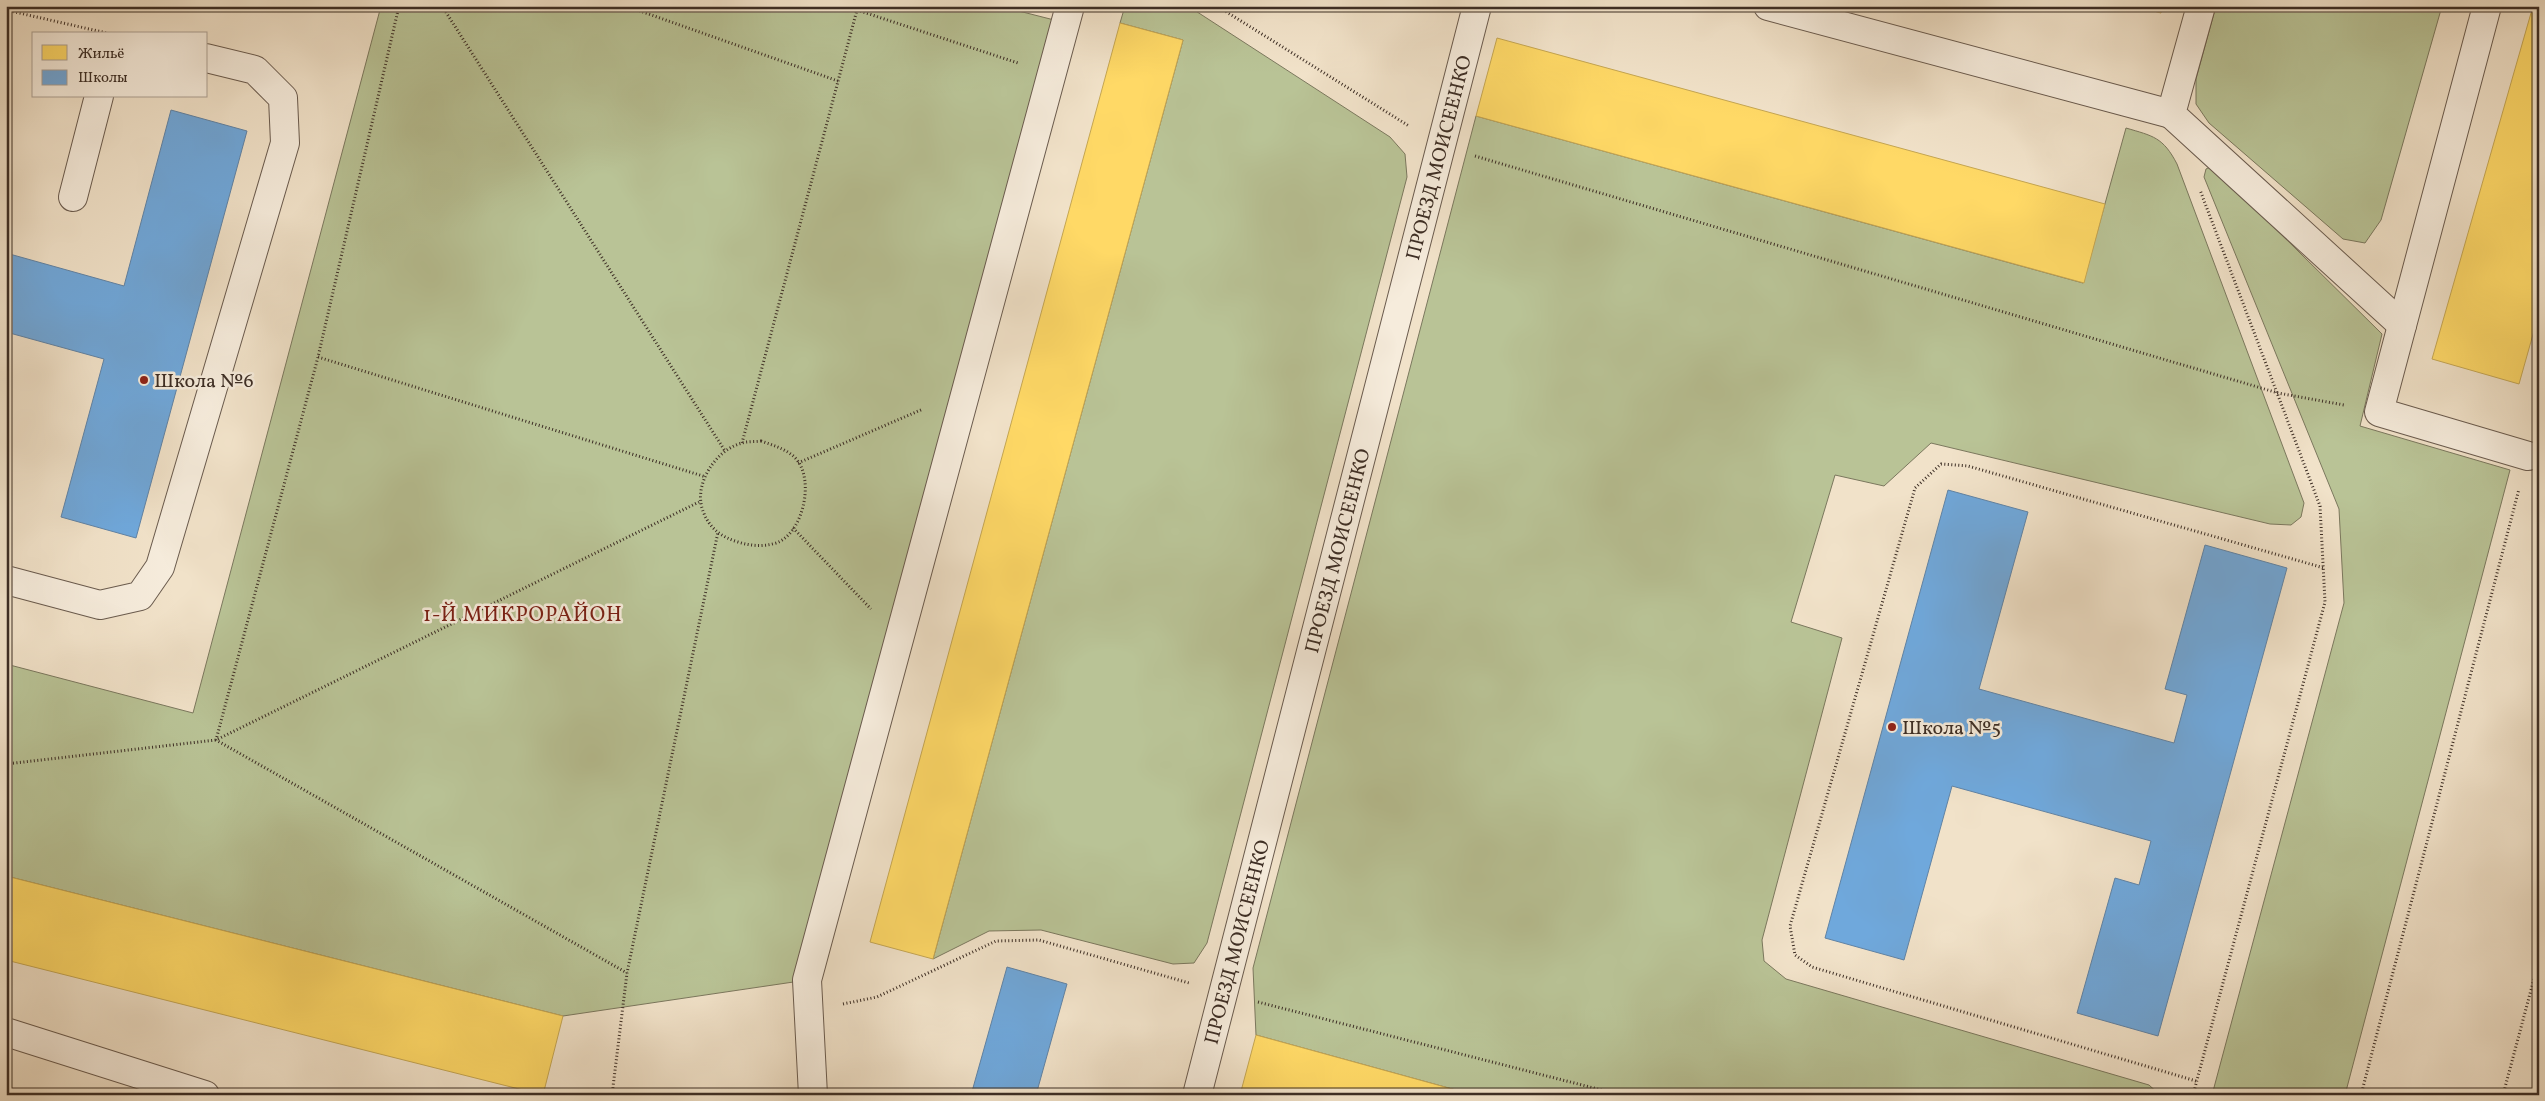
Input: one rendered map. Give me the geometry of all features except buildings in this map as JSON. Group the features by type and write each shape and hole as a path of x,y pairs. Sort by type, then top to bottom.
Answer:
{"street":[{"path":"813,1095 807,980 1070,6"},
{"name":"ПРОЕЗД МОИСЕЕНКО","path":"1197,1095 1477,6"},
{"path":"1768,6 2171,114 2402,325"},
{"path":"2171,114 2201,6"},
{"path":"2487,6 2379,412 2528,456"},
{"path":"6,580 100,605 140,596 160,567 285,143 283,98 255,70 208,58"},
{"path":"73,197 98,98"},
{"path":"6,1032 205,1095"}],"path":[{"path":"216,740 318,357 400,6"},
{"path":"442,6 725,451"},
{"path":"626,6 838,81"},
{"path":"857,8 874,6"},
{"path":"1217,6 1441,146 2278,393 2379,412"},
{"path":"742,442 857,8"},
{"path":"857,8 1052,74"},
{"path":"6,10 102,32"},
{"path":"2193,1095 2325,602 2320,506 2200,188"},
{"path":"318,357 706,477"},
{"path":"798,463 966,390"},
{"path":"761,441 776,446 794,456 804,472 806,492 804,507 793,528 778,543 754,546 733,541 708,525 699,502 710,467 725,451 742,442 761,441"},
{"path":"2361,1095 2528,456"},
{"path":"2196,1081 1812,967 1795,955 1790,926 1915,488 1941,464 1968,466 2324,568"},
{"path":"6,764 216,740 699,502"},
{"path":"793,528 899,639"},
{"path":"612,1095 627,972 718,532"},
{"path":"216,740 627,972"},
{"path":"2503,1095 2539,960"}],"green space":[{"path":"381,6 999,6 1066,23 807,980 563,1016 6,876 6,664 193,713"},
{"path":"1125,6 1188,6 1390,137 1405,154 1407,177 1207,943 1194,963 1173,964 1041,930 989,931 933,959 1183,40 1120,23"},
{"path":"2216,6 2442,6 2381,220 2365,243 2343,239 2209,123 2196,104 2196,79"},
{"path":"1476,116 2083,283 2126,128 2156,139 2172,155 2304,503 2301,517 2291,525 2270,524 1931,443 1884,486 1835,475 1791,622 1842,638 1762,940 1764,961 1786,979 2149,1085 2160,1095 1474,1095 1256,1035 1253,968"},
{"path":"2212,166 2382,334 2360,426 2510,470 2345,1095 2212,1095 2344,603 2339,509 2204,177 2206,169"}],"place":[{"name":"Школа №6","path":"144,380"},
{"name":"Школа №5","path":"1892,727"}],"district":[{"name":"1-Й МИКРОРАЙОН","path":"523,614"}]}
